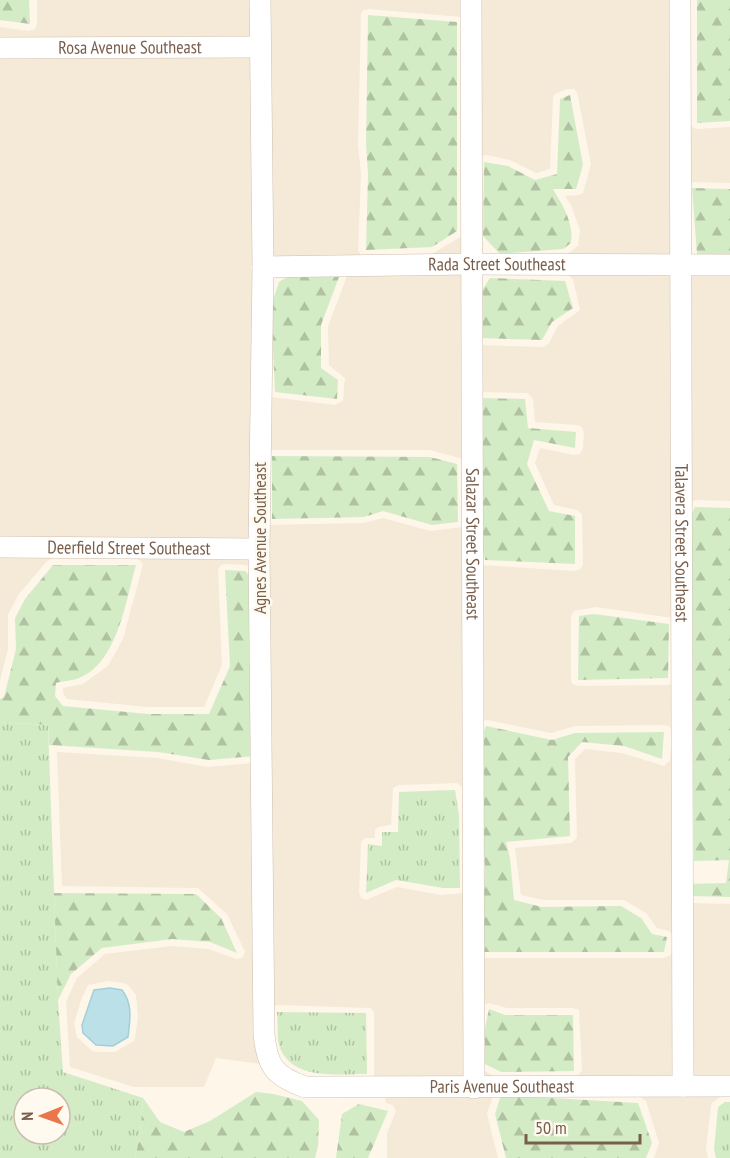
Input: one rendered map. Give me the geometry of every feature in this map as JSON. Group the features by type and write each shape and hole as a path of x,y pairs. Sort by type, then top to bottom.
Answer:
{"street":[{"name":"Agnes Avenue Southeast","path":"260,0 263,267 259,549 264,1034 266,1054 276,1072"},
{"name":"Salazar Street Southeast","path":"471,0 474,1088"},
{"name":"Talavera Street Southeast","path":"680,0 683,1086"},
{"name":"Rosa Avenue Southeast","path":"0,48 260,47"},
{"name":"Rada Street Southeast","path":"263,267 471,264 730,265"},
{"name":"Deerfield Street Southeast","path":"0,547 259,549"},
{"name":"Paris Avenue Southeast","path":"276,1072 286,1081 305,1087 730,1086"}],"shaded area":[{"path":"37,0 252,0 251,39 0,40 0,27 28,31 35,29"},
{"path":"269,0 462,0 462,17 369,9 361,13 358,144 361,174 358,250 361,256 366,257 432,254 462,236 462,256 272,259"},
{"path":"480,0 671,0 672,257 566,255 578,246 580,230 571,205 565,196 583,193 591,164 577,92 574,89 567,89 553,97 550,169 536,173 510,160 480,156"},
{"path":"251,54 254,267 250,541 0,539 0,55"},
{"path":"689,123 697,129 730,127 730,183 690,182"},
{"path":"462,272 463,459 430,450 269,450 270,397 335,405 343,401 345,378 329,365 328,326 346,274"},
{"path":"672,273 673,618 596,607 574,611 571,616 571,680 572,684 579,686 668,685 673,683 674,934 657,928 646,913 624,900 543,900 521,895 515,848 571,843 577,838 575,759 585,749 622,753 664,766 670,760 672,732 669,726 664,725 575,726 551,733 488,720 482,721 481,565 574,571 581,569 583,564 582,514 577,510 554,505 535,463 540,448 573,455 580,454 583,448 584,432 581,426 577,425 535,422 533,399 528,393 480,392 480,345 544,347 549,343 558,326 580,310 573,279 566,274"},
{"path":"690,273 730,273 730,501 696,500 690,502"},
{"path":"383,518 430,531 463,527 464,796 462,787 457,783 399,785 393,788 391,825 378,827 375,830 375,838 365,838 361,842 359,893 361,898 366,900 397,887 441,895 464,893 465,1080 374,1078 374,1013 371,1008 273,1006 268,525 364,523"},
{"path":"0,555 250,557 251,567 226,564 221,565 218,569 222,665 204,707 148,707 67,699 63,693 63,688 83,684 108,666 123,639 143,565 135,558 53,558 47,561 18,595 8,615 8,649 0,681"},
{"path":"57,752 157,758 208,767 253,763 262,1064 216,1058 204,1087 134,1087 70,1067 66,1002 77,978 105,954 172,946 208,949 236,959 242,958 245,952 227,914 198,888 62,886","holes":["108,981 124,983 136,995 138,1017 134,1041 115,1052 91,1050 77,1037 74,1024 88,985"]},
{"path":"691,903 730,904 730,1078 692,1078"},
{"path":"674,943 674,1078 483,1080 483,1070 497,1078 578,1076 582,1070 579,1010 573,1008 507,1008 489,1003 482,1006 482,958 664,958 671,955"},
{"path":"385,1095 493,1096 487,1114 498,1158 387,1158 387,1133 396,1111 393,1105 386,1103"},
{"path":"639,1096 722,1096 711,1106 706,1148 708,1158 654,1158 659,1143 646,1101"}],"green space":[{"path":"0,0 29,0 30,24 0,20"},
{"path":"697,0 730,0 730,121 697,123"},
{"path":"368,15 457,22 457,231 432,247 366,250"},
{"path":"570,95 583,165 576,189 553,189 569,222 571,243 563,249 500,254 483,236 484,162 508,166 535,180 557,174 560,99"},
{"path":"692,188 730,189 730,255 697,254"},
{"path":"289,276 339,277 321,325 321,368 338,380 337,399 275,392 271,306 279,282"},
{"path":"490,278 565,281 573,308 552,322 542,340 481,338 482,290"},
{"path":"482,398 525,399 528,428 576,432 575,448 534,440 527,464 549,511 575,516 575,564 485,560 481,542"},
{"path":"272,456 430,457 457,464 458,522 432,525 383,511 364,517 272,519"},
{"path":"695,507 730,508 730,897 692,896 688,884 726,883 729,860 694,861 690,518"},
{"path":"53,565 136,565 124,612 103,659 92,671 79,678 56,683 55,696 63,706 148,714 209,714 230,666 225,570 245,571 253,579 255,756 209,760 158,752 49,745 48,725 0,722 0,699 4,697 16,649 15,618 25,599"},
{"path":"594,614 669,624 668,678 578,680 579,616"},
{"path":"0,722 48,725 58,1000 63,1072 143,1098 140,1136 135,1158 0,1158"},
{"path":"486,726 552,740 575,733 664,732 662,759 624,746 582,742 568,757 570,836 506,842 514,900 542,907 621,906 641,918 652,934 667,937 664,952 481,952 485,870 479,742"},
{"path":"455,790 459,815 460,888 443,888 396,880 366,893 368,844 382,846 382,832 398,832 399,792"},
{"path":"54,893 196,894 221,918 237,953 210,942 172,939 102,948 71,974 58,1000"},
{"path":"489,1009 505,1015 573,1015 574,1071 501,1072 485,1064 484,1033"},
{"path":"277,1012 366,1013 367,1074 316,1073 293,1065 285,1057 279,1045"},
{"path":"256,1092 302,1101 319,1120 315,1158 135,1158 140,1136 143,1098 160,1122 184,1132 210,1121"},
{"path":"501,1095 638,1103 652,1143 646,1158 506,1158 495,1114"},
{"path":"725,1102 730,1102 730,1158 716,1158 714,1149 718,1107"},
{"path":"359,1104 388,1111 368,1158 336,1158 342,1114"}],"water":[{"path":"110,988 122,990 128,1001 130,1012 128,1037 113,1046 96,1045 83,1033 82,1025 94,990"}]}
